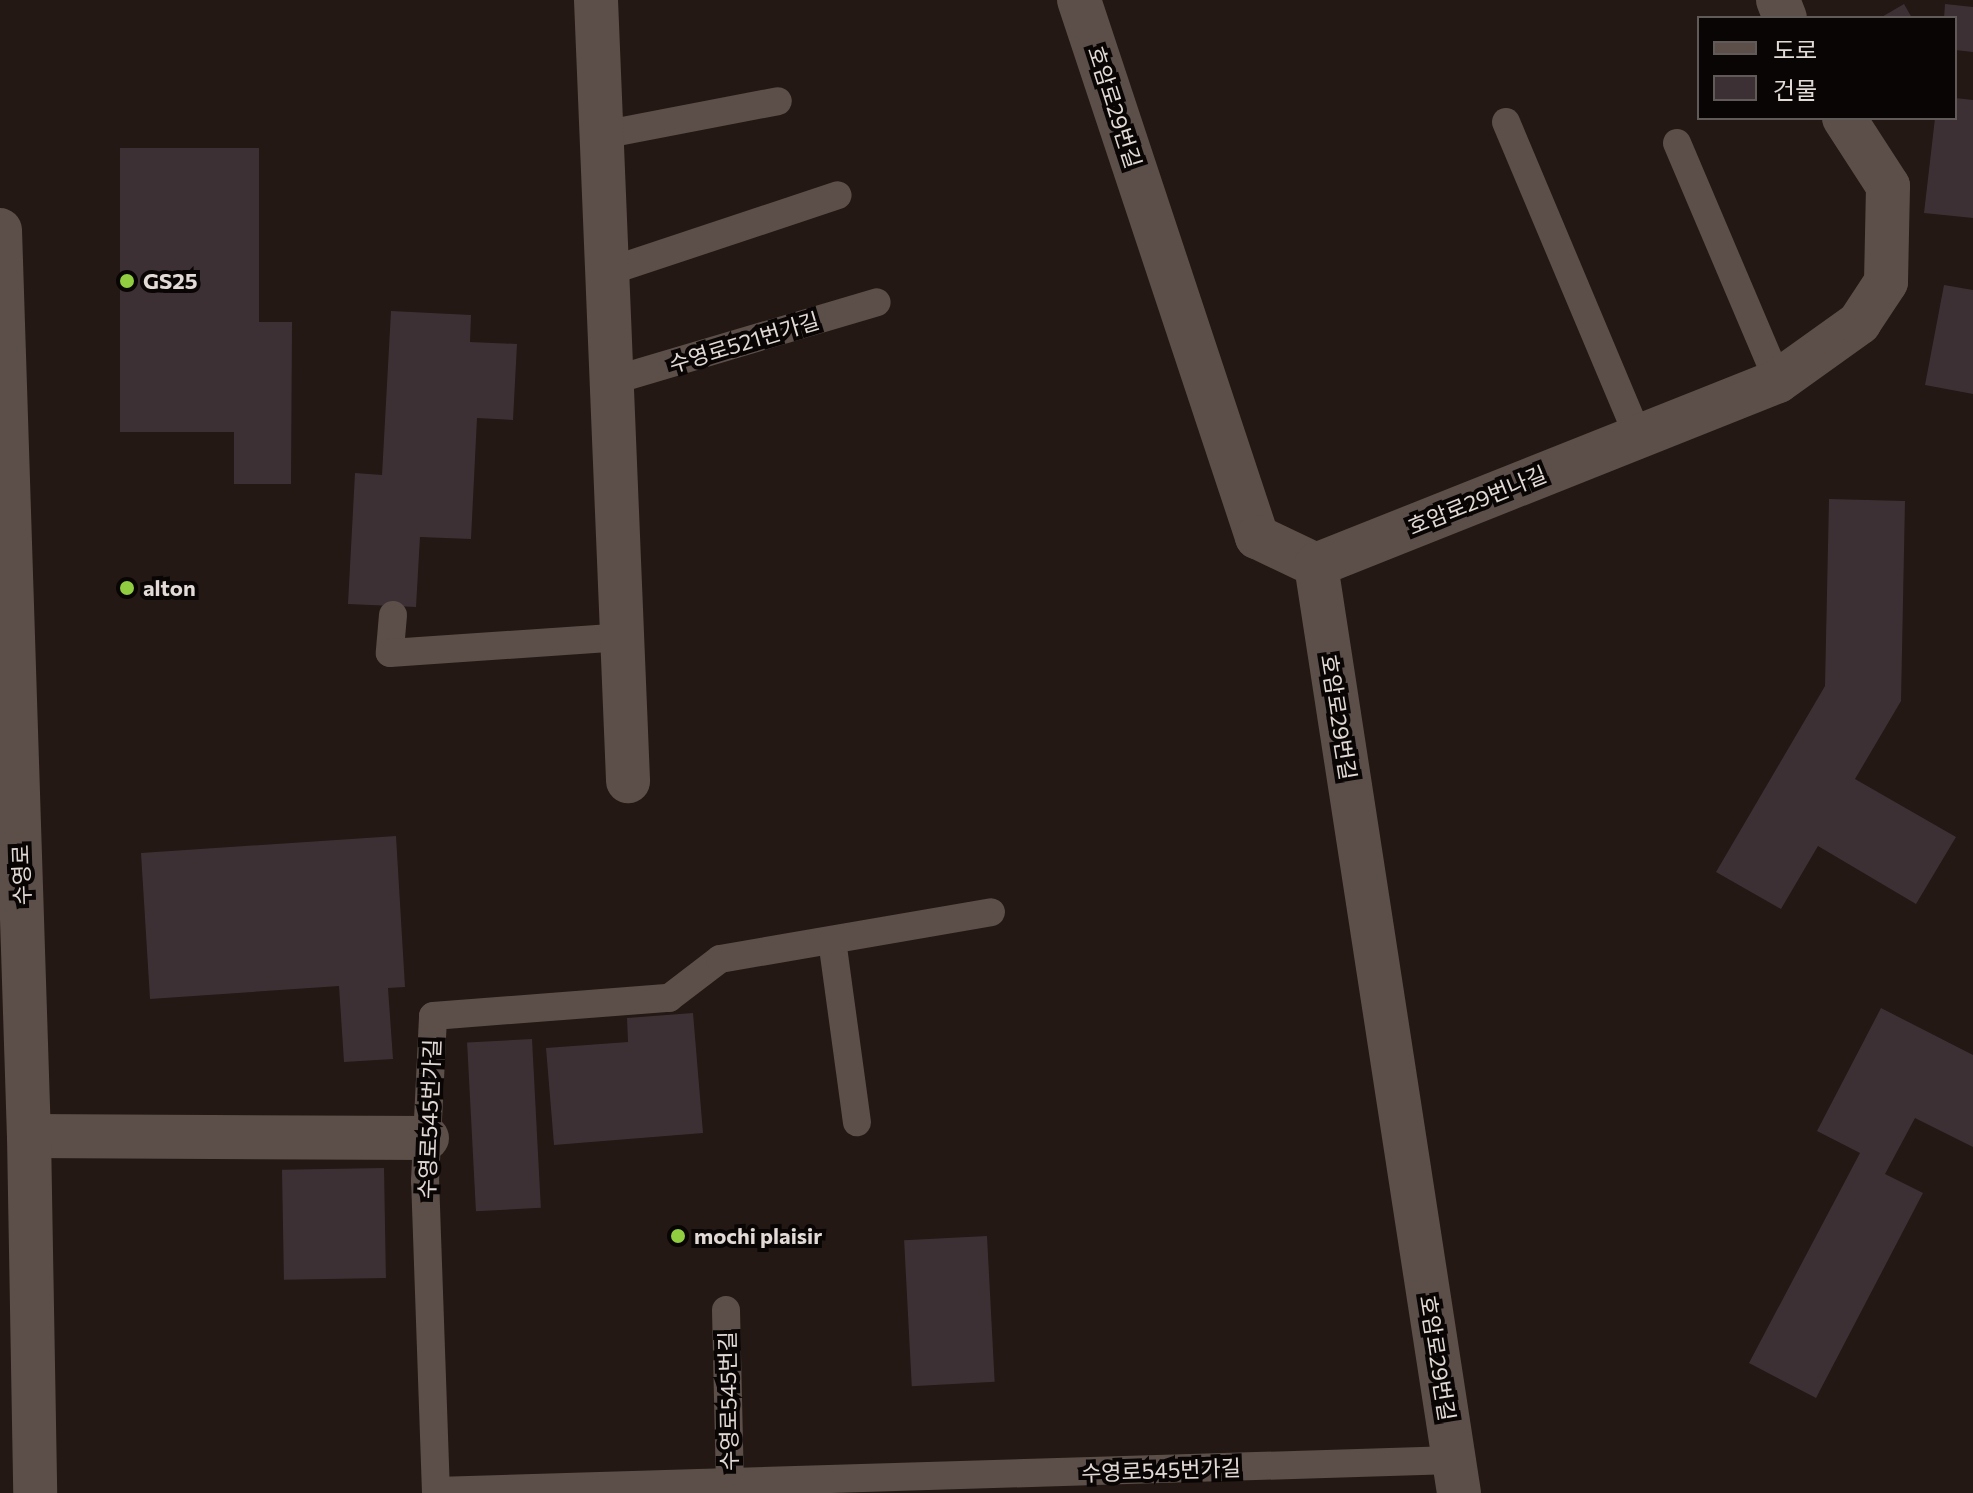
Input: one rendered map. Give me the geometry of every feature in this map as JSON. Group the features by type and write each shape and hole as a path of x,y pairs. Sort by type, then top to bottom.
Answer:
{"street":[{"path":"596,0 628,781"},
{"name":"호암로29번길","path":"1079,0 1257,537 1316,565 1456,1477"},
{"name":"호암로29번나길","path":"1316,565 1778,381 1859,323 1886,282 1888,186 1845,120"},
{"name":"수영로","path":"0,230 29,1136 35,1493"},
{"path":"29,1136 427,1138"}],"lane":[{"path":"602,135 778,101"},
{"path":"1506,122 1638,436"},
{"path":"1677,143 1778,381"},
{"path":"607,272 838,195"},
{"name":"수영로521번가길","path":"611,381 877,302"},
{"path":"393,615 390,653 622,637"},
{"name":"수영로545번가길","path":"991,912 720,959 669,998 433,1016 427,1138 436,1492 1456,1477"},
{"path":"832,940 857,1122"},
{"name":"수영로545번길","path":"726,1310 730,1489"}],"building":[{"path":"1904,4 1911,16 1883,16"},
{"path":"1945,4 1973,7 1973,52 1957,50 1957,16 1944,16"},
{"path":"1957,98 1973,100 1973,218 1924,213 1935,120 1957,120"},
{"path":"120,148 259,148 259,322 292,322 291,484 234,484 234,432 120,432"},
{"path":"1944,285 1973,290 1973,394 1925,385"},
{"path":"391,311 471,315 470,342 517,344 513,420 477,418 471,539 420,537 416,607 348,604 355,473 382,475"},
{"path":"1829,499 1905,501 1901,701 1855,779 1956,837 1916,904 1818,846 1781,909 1716,872 1825,686"},
{"path":"396,836 405,987 388,988 393,1059 344,1062 339,986 150,999 141,853"},
{"path":"1881,1008 1973,1055 1973,1147 1915,1118 1885,1174 1923,1193 1816,1398 1749,1363 1860,1153 1817,1131"},
{"path":"693,1013 703,1133 554,1145 546,1048 628,1042 627,1018"},
{"path":"532,1039 541,1208 476,1211 467,1042"},
{"path":"384,1168 386,1278 284,1280 282,1170"},
{"path":"987,1236 995,1382 912,1386 904,1240"}],"place":[{"name":"GS25","path":"127,281"},
{"name":"alton","path":"127,588"},
{"name":"mochi plaisir","path":"678,1236"}]}
